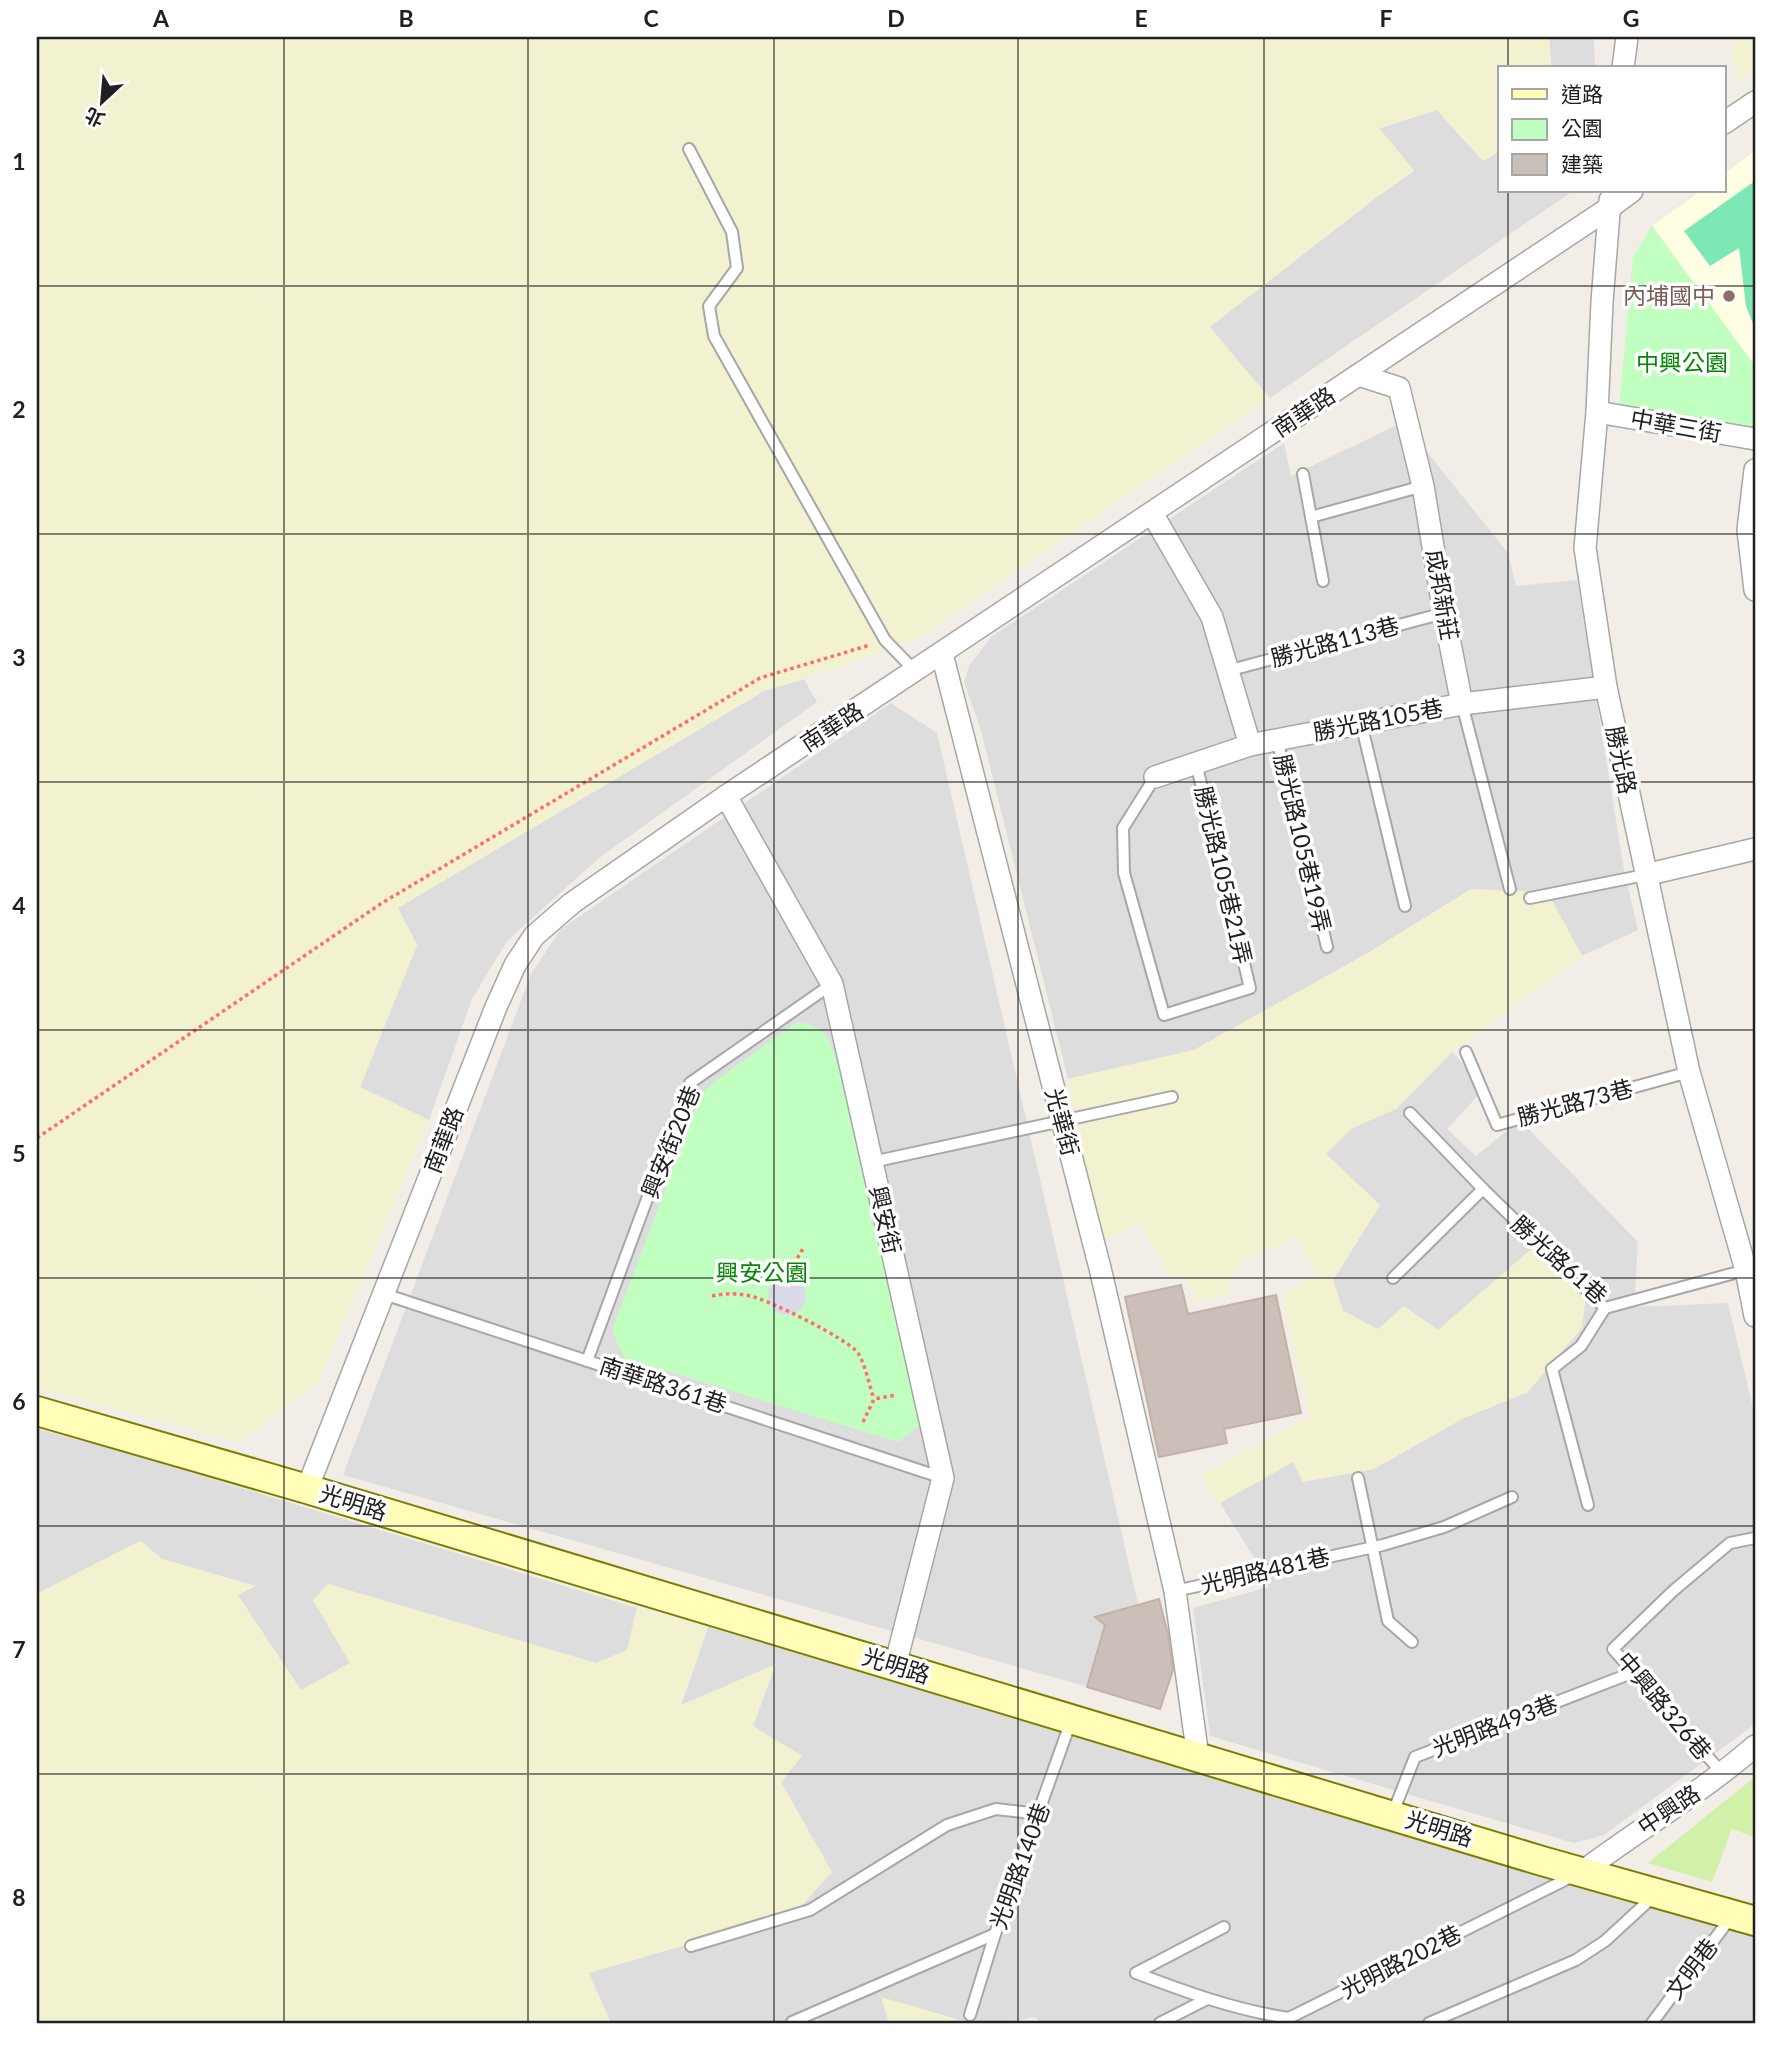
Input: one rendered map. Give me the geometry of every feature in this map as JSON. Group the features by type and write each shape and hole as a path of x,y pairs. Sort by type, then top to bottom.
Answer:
{"main road":[{"name":"光明路","path":"37,1411 307,1489 1581,1872 1744,1918"}],"street":[{"path":"1623,66 1627,37"},
{"path":"1726,123 1755,102"},
{"name":"南華路","path":"307,1489 496,1007 515,965 534,936 572,903 726,796 1359,375 1610,200 1630,192"},
{"name":"勝光路","path":"1610,200 1597,412 1585,548 1606,687 1645,875 1689,1072 1750,1269 1755,1316"},
{"name":"成邦新莊","path":"1359,375 1399,388 1423,486 1462,704"},
{"name":"中華三街","path":"1597,412 1755,439"},
{"path":"1755,470 1748,530 1755,590"},
{"path":"1152,513 1212,617 1250,745"},
{"name":"光華街","path":"942,654 1100,1268 1175,1591"},
{"name":"勝光路105巷","path":"1155,777 1250,745 1462,704 1606,687"},
{"name":"興安街","path":"726,796 832,984 943,1478 895,1666"},
{"path":"1645,875 1755,849"},
{"name":"光明路481巷","path":"1175,1591 1198,1757"},
{"name":"中興路","path":"1581,1872 1723,1774 1755,1746"}],"lane":[{"path":"689,149 732,232 737,268 709,306 714,336 885,640 916,672"},
{"path":"1303,474 1323,581"},
{"path":"1311,517 1423,486"},
{"name":"勝光路113巷","path":"1227,671 1444,613"},
{"path":"1462,704 1510,889"},
{"path":"1361,723 1405,906"},
{"name":"勝光路105巷19弄","path":"1277,740 1326,947"},
{"name":"勝光路105巷21弄","path":"1155,777 1122,828 1124,873 1164,1015 1250,988 1196,763"},
{"path":"1530,898 1645,875"},
{"name":"興安街20巷","path":"587,1361 690,1083 832,984"},
{"name":"勝光路73巷","path":"1466,1052 1497,1125 1689,1072"},
{"path":"872,1162 1172,1097"},
{"name":"勝光路61巷","path":"1410,1113 1483,1189 1605,1308 1750,1269"},
{"path":"1393,1278 1483,1189"},
{"name":"南華路361巷","path":"384,1294 943,1478"},
{"path":"1588,1505 1552,1369 1581,1346 1605,1308"},
{"path":"1358,1478 1388,1621 1412,1642"},
{"name":"光明路481巷","path":"1175,1591 1373,1548 1444,1527 1512,1497"},
{"name":"中興路326巷","path":"1723,1774 1613,1649 1673,1591 1730,1543 1755,1538"},
{"name":"光明路493巷","path":"1392,1815 1415,1757 1634,1672"},
{"name":"光明路140巷","path":"970,2015 995,1934 1072,1718"},
{"path":"691,1946 810,1910 947,1825 996,1809 1039,1814"},
{"name":"光明路202巷","path":"1224,1927 1136,1973 1254,2013 1289,2018 1581,1872"},
{"path":"1429,2023 1576,1960 1605,1941 1657,1894"},
{"name":"文明巷","path":"1652,2023 1744,1918"},
{"path":"792,2022 995,1934"},
{"path":"1160,2023 1207,1999"}],"path":[{"path":"37,1138 382,903 760,678 885,640"},
{"path":"791,1278 795,1262 804,1247"},
{"path":"712,1296 734,1293 768,1301 773,1306 801,1316 808,1323 833,1333 857,1352 874,1399 863,1422"},
{"path":"874,1399 896,1395"}],"shaded area":[{"path":"1549,37 1594,37 1595,66 1551,66"},
{"path":"1437,110 1483,161 1498,152 1498,192 1572,192 1270,398 1209,327 1414,171 1378,129"},
{"name":"內埔國中","path":"1755,151 1755,366 1652,226 1700,192 1726,192 1726,173"},
{"path":"1403,422 1508,553 1516,586 1577,580 1624,870 1638,930 1582,956 1547,893 1471,889 1368,953 1194,1050 1068,1079 980,727 964,682 969,666 991,637 1284,443 1291,476"},
{"path":"804,679 817,702 599,858 507,941 472,999 429,1120 360,1087 417,945 397,908 764,691"},
{"path":"891,703 937,733 1162,1708 343,1475 531,974 561,929"},
{"path":"1452,1052 1485,1088 1447,1129 1476,1156 1520,1120 1638,1242 1634,1307 1728,1303 1755,1417 1755,1724 1604,1835 1574,1843 1210,1736 1193,1608 1269,1587 1220,1503 1293,1461 1464,1418 1528,1392 1544,1238 1438,1331 1404,1306 1378,1330 1343,1311 1333,1280 1380,1205 1326,1154 1352,1128 1396,1109"},
{"path":"787,1277 800,1283 806,1296 800,1309 787,1315 774,1309 768,1296 774,1283"},
{"path":"37,1429 116,1450 637,1608 627,1650 596,1664 328,1584 313,1600 350,1663 301,1691 237,1595 255,1586 162,1559 141,1541 40,1593 37,1587"},
{"path":"708,1627 1755,1926 1755,2023 1040,2023 1035,2017 1004,2023 970,2023 882,1998 889,2023 819,2023 815,2012 778,2023 611,2023 588,1973 795,1913 781,1782 801,1756 753,1726 776,1664 681,1706"}],"green space":[{"path":"37,37 1549,37 1551,66 1498,66 1498,152 1483,161 1437,110 1379,128 1414,170 1210,327 1269,398 919,638 764,691 398,908 417,945 360,1087 429,1120 318,1383 239,1442 37,1388"},
{"path":"1730,37 1755,37 1755,71 1739,82"},
{"path":"1755,181 1755,329 1746,306 1739,248 1710,266 1684,231"},
{"name":"中興公園","path":"1652,226 1755,366 1755,436 1619,408 1633,257"},
{"path":"1471,889 1548,893 1582,956 1452,1052 1396,1109 1352,1128 1326,1154 1380,1205 1333,1280 1343,1311 1378,1329 1404,1306 1438,1330 1544,1238 1588,1282 1582,1328 1528,1392 1464,1418 1374,1469 1303,1482 1293,1462 1220,1503 1200,1476 1310,1417 1282,1295 1317,1274 1296,1238 1249,1257 1228,1277 1230,1294 1196,1301 1186,1275 1169,1275 1140,1224 1101,1240 1068,1079 1194,1050 1368,953"},
{"name":"興安公園","path":"797,1022 815,1027 826,1036 838,1066 920,1425 898,1442 625,1358 617,1344 613,1328 701,1095 714,1082"},
{"path":"140,1541 162,1559 256,1586 238,1595 301,1690 350,1663 313,1600 328,1584 596,1663 627,1650 637,1608 708,1627 681,1705 776,1664 753,1726 802,1756 781,1782 832,1872 795,1913 589,1973 611,2023 37,2023 37,1587 40,1592"},
{"path":"1755,1777 1755,1837 1732,1829 1712,1882 1648,1863"},
{"path":"881,1997 970,2023 889,2023"}],"building":[{"path":"1181,1285 1188,1314 1276,1295 1301,1413 1224,1429 1227,1443 1159,1457 1125,1297"},
{"path":"1159,1599 1173,1670 1160,1709 1087,1687 1105,1625 1095,1617"}],"place":[{"name":"內埔國中","path":"1729,296"}]}
